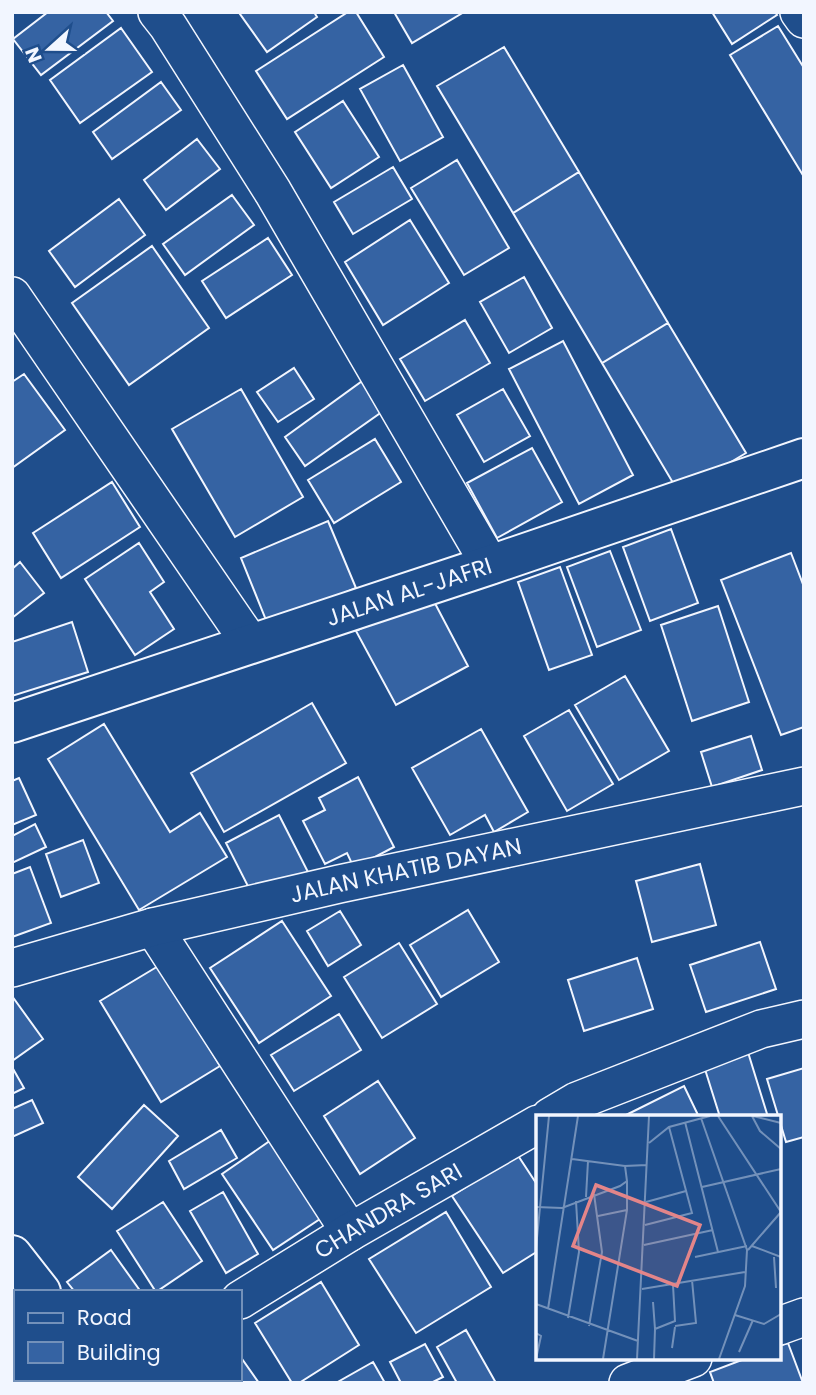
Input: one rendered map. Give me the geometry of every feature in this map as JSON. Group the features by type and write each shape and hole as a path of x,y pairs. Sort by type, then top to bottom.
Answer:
{"street":[{"path":"157,12 273,192 490,565"},
{"path":"799,12 804,19"},
{"path":"12,296 250,643"},
{"name":"JALAN AL-JAFRI","path":"12,723 804,458"},
{"name":"JALAN KHATIB DAYAN","path":"12,968 153,927 353,881 804,786"},
{"path":"153,927 350,1231"},
{"path":"553,1115 577,1101 761,1029 804,1019"},
{"name":"CHANDRA SARI","path":"242,1299 350,1231 536,1125"},
{"path":"12,1255 39,1290"},
{"path":"781,1325 804,1317"},
{"path":"628,1383 688,1360"}],"building":[{"path":"48,12 106,12 113,21 41,75 13,39"},
{"path":"314,12 317,17 267,52 240,14"},
{"path":"348,12 356,12 384,57 287,119 256,71"},
{"path":"394,12 464,12 412,43"},
{"path":"712,12 775,12 777,15 732,44"},
{"path":"778,26 804,68 804,177 730,55"},
{"path":"121,28 152,72 80,123 50,80"},
{"path":"504,47 579,172 513,213 437,86"},
{"path":"403,65 443,137 400,161 360,89"},
{"path":"161,82 181,110 112,159 93,132"},
{"path":"343,101 379,157 331,188 295,132"},
{"path":"197,139 220,169 166,210 144,180"},
{"path":"457,160 509,248 464,275 411,188"},
{"path":"393,167 412,199 353,234 334,202"},
{"path":"579,172 668,323 602,363 513,213"},
{"path":"232,195 254,225 185,275 163,244"},
{"path":"119,199 145,235 75,287 49,251"},
{"path":"410,220 449,283 383,325 345,262"},
{"path":"268,238 292,275 226,318 202,281"},
{"path":"152,246 209,328 129,385 72,303"},
{"path":"524,277 552,328 509,353 480,302"},
{"path":"465,320 490,363 425,401 400,359"},
{"path":"668,323 746,453 679,493 602,363"},
{"path":"563,341 633,475 579,504 509,369"},
{"path":"294,368 314,399 278,422 257,392"},
{"path":"24,374 65,430 12,468 12,382"},
{"path":"365,379 386,409 305,466 285,437"},
{"path":"241,389 303,497 235,537 172,429"},
{"path":"503,389 530,436 484,462 457,415"},
{"path":"375,439 401,482 334,523 308,480"},
{"path":"532,448 562,502 497,538 467,483"},
{"path":"112,482 140,527 61,578 33,533"},
{"path":"328,521 356,588 268,625 241,558"},
{"path":"671,529 698,603 650,621 623,547"},
{"path":"139,543 164,582 150,592 174,629 135,655 85,579"},
{"path":"610,551 641,630 597,647 567,567"},
{"path":"791,553 804,587 804,727 781,735 721,580"},
{"path":"20,562 44,593 12,618 12,569"},
{"path":"560,567 592,655 549,670 518,582"},
{"path":"429,592 468,666 396,705 356,631"},
{"path":"718,606 749,702 692,721 661,625"},
{"path":"72,622 88,672 12,696 12,642"},
{"path":"625,676 669,751 619,780 575,705"},
{"path":"312,703 346,763 224,832 191,773"},
{"path":"569,710 613,784 567,811 524,736"},
{"path":"104,724 170,832 200,813 227,857 139,910 48,759"},
{"path":"481,729 528,812 494,832 485,815 450,835 412,768"},
{"path":"751,736 762,770 712,787 701,752"},
{"path":"358,777 394,847 354,868 347,853 325,864 303,821 325,810 319,798"},
{"path":"19,778 36,815 12,825 12,781"},
{"path":"279,815 309,874 256,902 226,843"},
{"path":"35,824 46,847 12,863 12,836"},
{"path":"83,840 99,883 61,897 46,854"},
{"path":"700,864 716,925 652,942 636,881"},
{"path":"30,867 51,923 12,937 12,874"},
{"path":"468,910 499,962 441,997 410,945"},
{"path":"340,911 361,945 328,966 307,931"},
{"path":"282,921 331,996 259,1043 210,968"},
{"path":"760,942 776,989 706,1012 690,965"},
{"path":"399,943 437,1004 382,1038 344,977"},
{"path":"637,958 653,1009 584,1031 568,980"},
{"path":"160,965 220,1066 161,1102 100,1001"},
{"path":"12,996 43,1039 12,1061"},
{"path":"339,1014 361,1050 294,1091 271,1055"},
{"path":"747,1049 767,1115 719,1115 703,1063"},
{"path":"12,1067 24,1088 12,1094"},
{"path":"804,1068 804,1137 786,1142 781,1115 778,1115 767,1079"},
{"path":"378,1081 415,1138 360,1174 324,1116"},
{"path":"684,1086 698,1115 626,1115"},
{"path":"32,1100 43,1123 12,1137 12,1109"},
{"path":"144,1105 178,1136 112,1209 78,1177"},
{"path":"221,1130 237,1158 184,1189 169,1161"},
{"path":"274,1138 326,1215 273,1250 222,1174"},
{"path":"517,1154 536,1183 536,1252 503,1273 452,1196"},
{"path":"223,1192 258,1254 226,1273 190,1211"},
{"path":"163,1202 202,1261 159,1290 155,1290 117,1231"},
{"path":"446,1212 491,1287 416,1333 369,1259"},
{"path":"111,1250 140,1290 73,1290 67,1282"},
{"path":"321,1282 359,1345 299,1383 292,1383 255,1323"},
{"path":"466,1330 496,1383 457,1383 437,1347"},
{"path":"12,1337 14,1381 12,1382"},
{"path":"788,1343 803,1383 714,1383 710,1372 742,1360 781,1360 781,1345"},
{"path":"425,1344 443,1377 431,1383 401,1383 390,1362"},
{"path":"242,1359 259,1383 169,1383 242,1381"},
{"path":"373,1362 385,1383 336,1383"}]}
